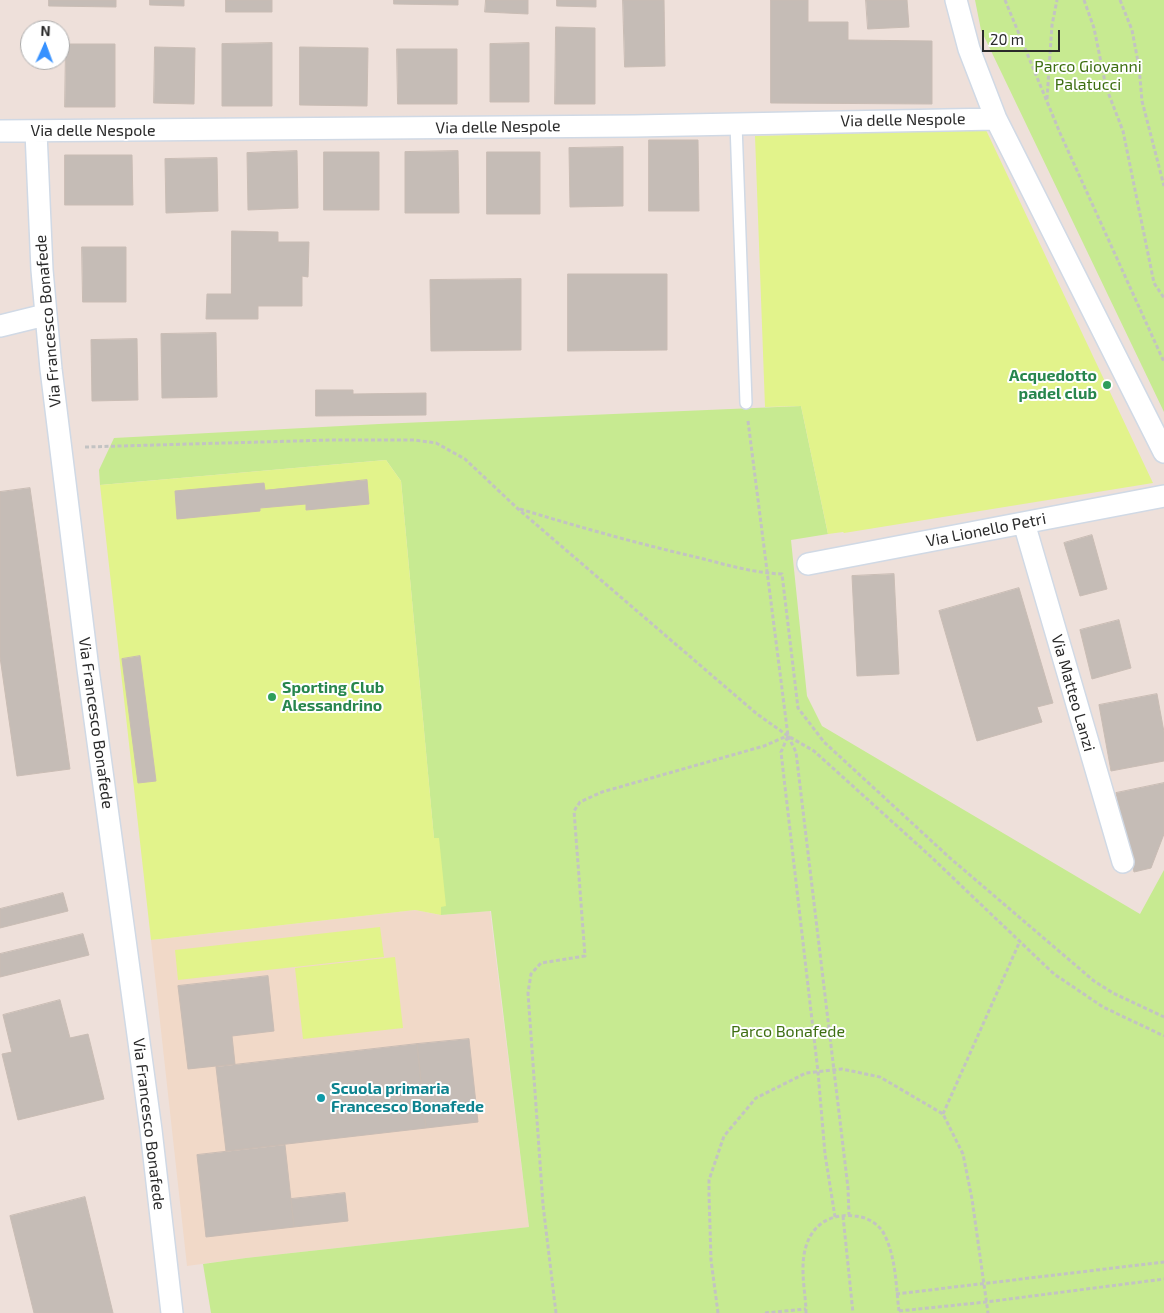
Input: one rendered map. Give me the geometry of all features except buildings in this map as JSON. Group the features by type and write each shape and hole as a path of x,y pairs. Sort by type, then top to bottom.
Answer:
{"street":[{"name":"Via delle Nespole","path":"956,0 969,49 996,119 1164,452"},
{"name":"Via delle Nespole","path":"0,131 736,124 996,119"},
{"name":"Via Francesco Bonafede","path":"36,132 45,315 60,447 88,670 151,1130 172,1313"},
{"path":"0,326 45,315"},
{"name":"Via Lionello Petri","path":"808,564 1164,496"},
{"name":"Via Matteo Lanzi","path":"1024,523 1123,862"}],"lane":[{"path":"736,124 746,403"}],"path":[{"path":"1005,0 1046,100 1164,362"},
{"path":"1046,100 1056,0"},
{"path":"1084,0 1094,28 1106,87 1123,131 1154,283 1164,298"},
{"path":"1120,0 1132,30 1142,101 1164,186"},
{"path":"746,403 788,736 796,752 848,1188 849,1215"},
{"path":"60,447 414,440 436,443 465,459 517,508 757,714 788,736 814,751 928,854 1054,974 1103,1007 1164,1036"},
{"path":"517,508 680,554 767,574 782,574 798,708 824,742 950,858 1094,981 1113,993 1164,1017"},
{"path":"788,736 781,752 818,1072 825,1154 836,1217"},
{"path":"556,1313 543,1205 528,993 531,974 541,963 585,956 574,811 580,802 602,792 764,746 788,736"},
{"path":"943,1114 1020,941"},
{"path":"718,1313 711,1260 709,1180 724,1136 756,1098 806,1073 842,1069 880,1077 943,1114 963,1154 972,1199 988,1313"},
{"path":"765,1313 806,1311 802,1269 810,1233 822,1221 849,1215 862,1216 875,1223 884,1234 891,1248 899,1312 1164,1279"},
{"path":"843,1216 853,1313"},
{"path":"896,1294 1164,1262"}],"shaded area":[{"path":"415,910 441,915 490,911 529,1227 187,1266 151,940"}],"green space":[{"name":"Parco Giovanni Palatucci","path":"975,0 1164,0 1164,412 981,30"},
{"path":"986,130 1153,483 828,534 801,406 765,407 755,136"},
{"name":"Parco Bonafede","path":"801,406 828,534 791,540 807,696 822,726 1140,914 1164,870 1164,1313 211,1313 203,1264 529,1227 491,911 441,915 401,481 386,460 100,485 99,470 114,438 379,424"},
{"name":"Sporting Club Alessandrino","path":"386,460 401,481 434,838 439,838 446,906 441,907 441,915 415,910 151,940 100,485"},
{"path":"380,927 384,957 178,980 175,950"},
{"path":"395,957 403,1028 303,1039 295,968"}],"place":[{"name":"Acquedotto padel club","path":"1107,385"},
{"name":"Sporting Club Alessandrino","path":"272,697"},
{"name":"Scuola primaria Francesco Bonafede","path":"321,1098"}]}
